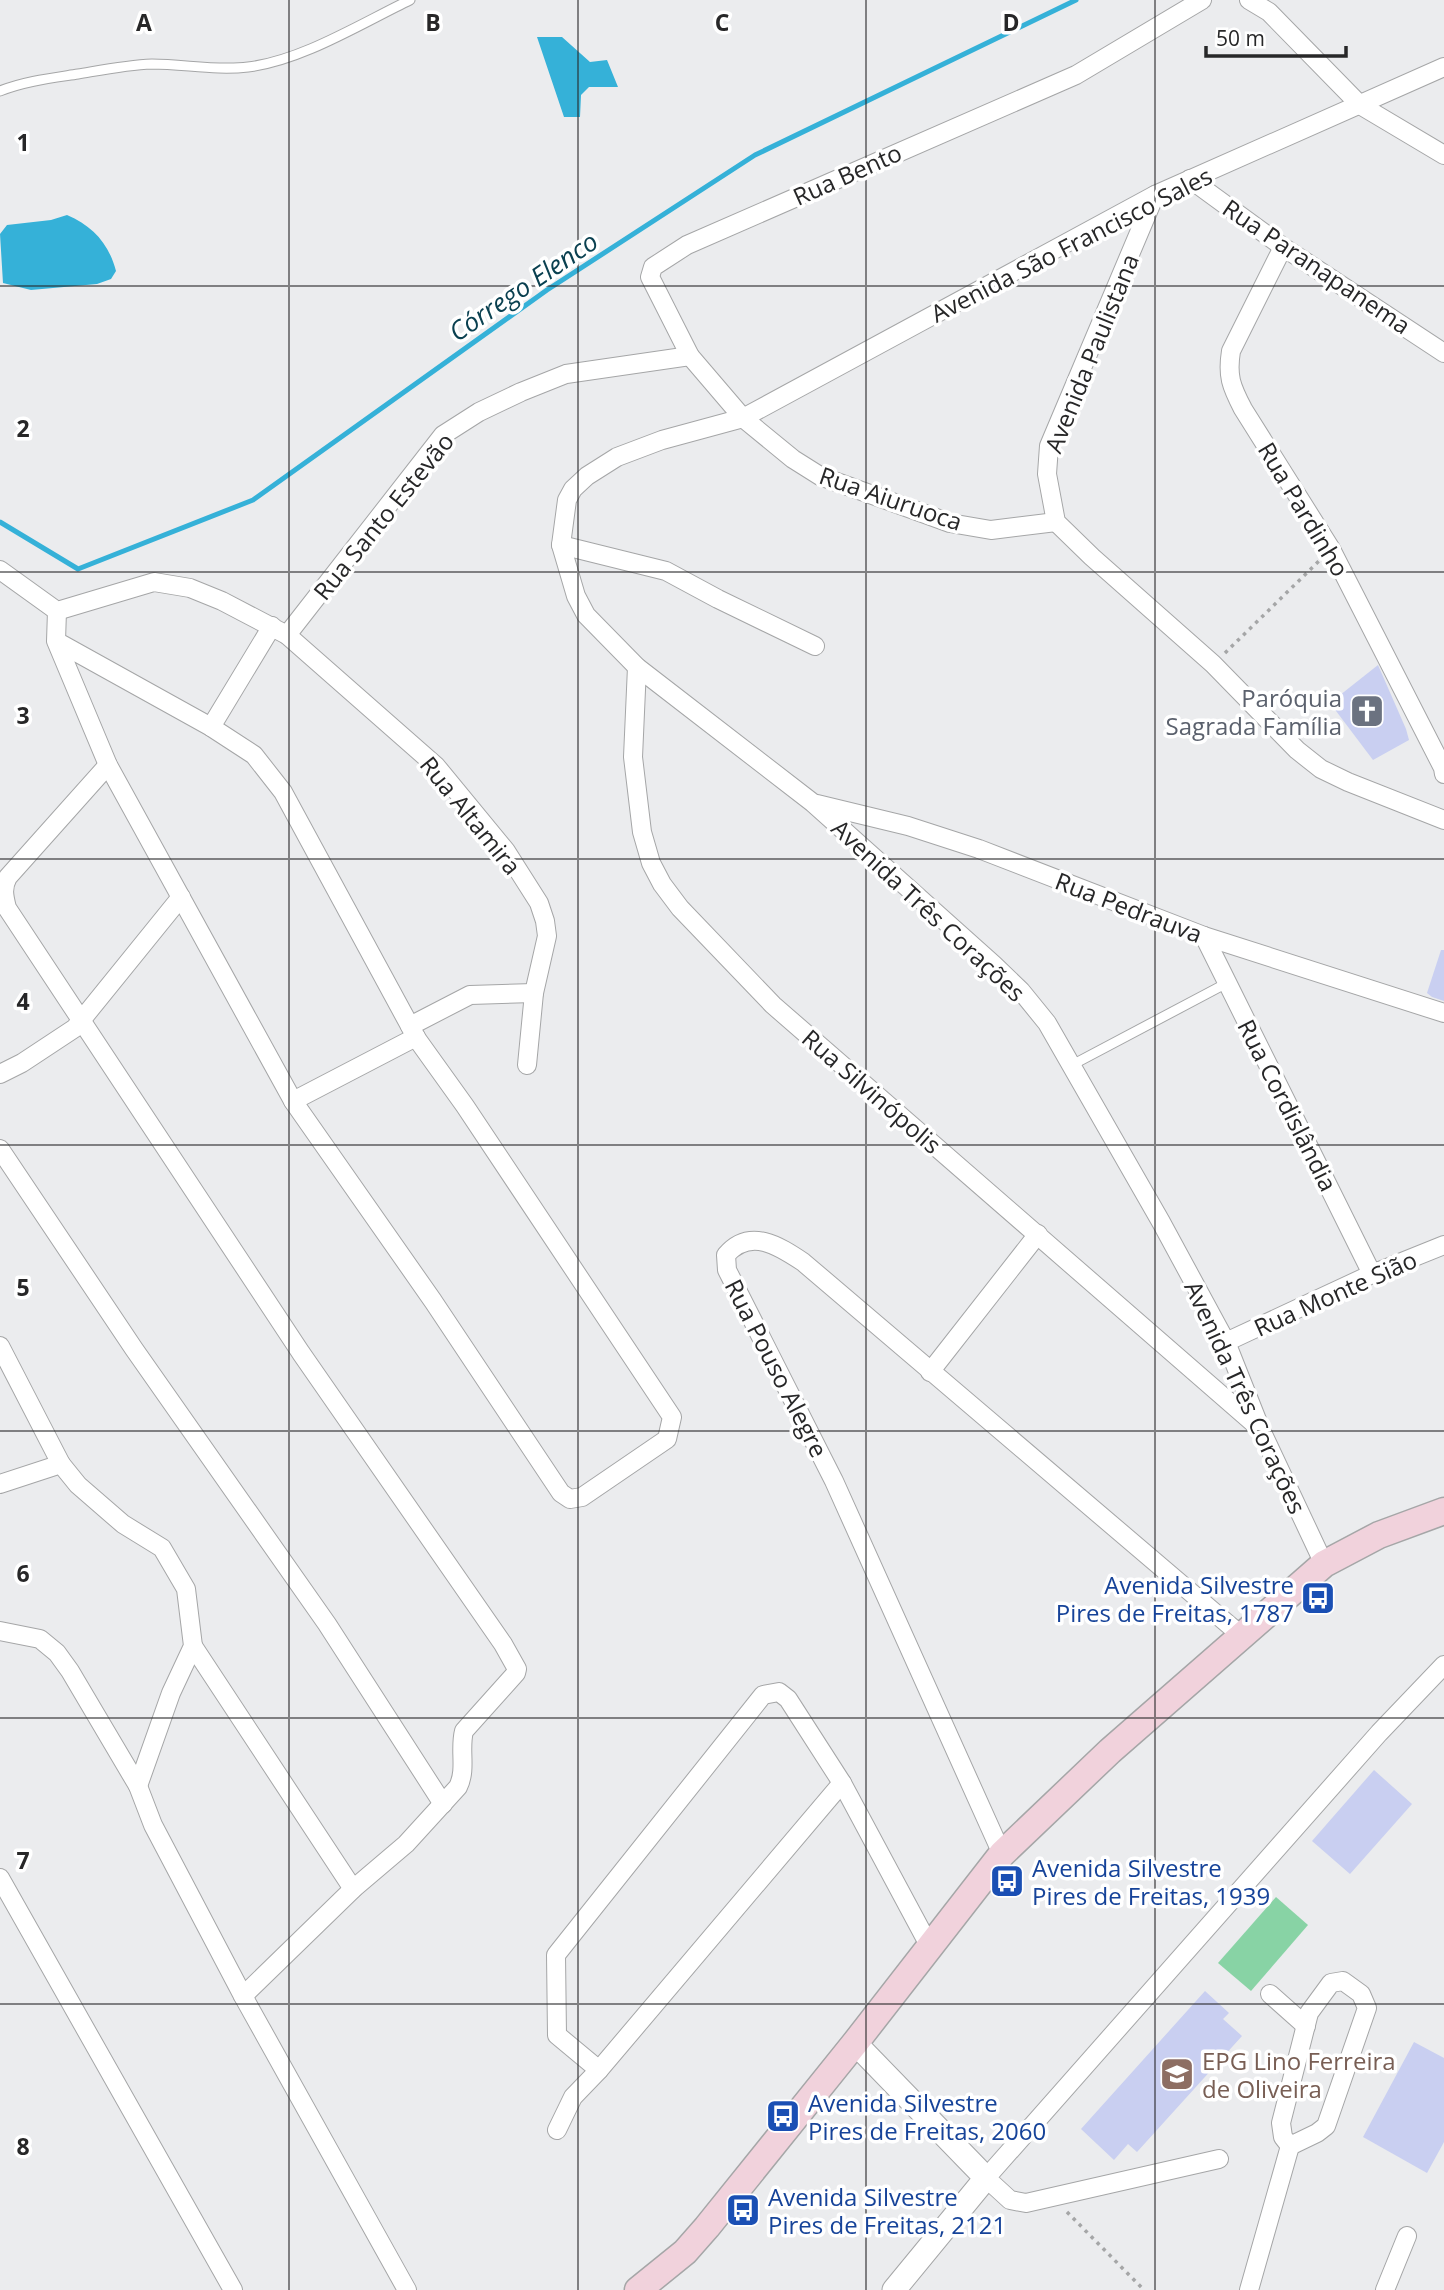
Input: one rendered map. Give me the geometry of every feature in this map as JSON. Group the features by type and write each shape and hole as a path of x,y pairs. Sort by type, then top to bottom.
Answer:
{"main road":[{"path":"638,2290 685,2252 707,2227 1002,1854 1110,1751 1324,1564 1379,1535 1444,1511"}],"street":[{"name":"Rua Bento","path":"743,418 690,356 650,277 653,267 666,257 711,234 1076,75 1202,0"},
{"path":"1250,0 1269,12 1360,104 1444,155"},
{"name":"Avenida São Francisco Sales","path":"743,418 1155,195 1444,66"},
{"name":"Rua Paranapanema","path":"1190,179 1283,247 1444,353"},
{"name":"Avenida Paulistana","path":"1056,522 1047,474 1049,446 1155,195"},
{"name":"Rua Pardinho","path":"1283,247 1231,351 1228,369 1231,387 1242,409 1331,549 1444,768 1444,774"},
{"name":"Rua Santo Estevão","path":"211,727 279,631 443,435 479,412 566,374 690,356"},
{"name":"Rua Aiuruoca","path":"743,418 793,459 820,476 950,523 991,530 1056,522"},
{"name":"Avenida Três Corações","path":"743,418 617,457 587,476 573,489 566,500 561,545 576,596 586,615 637,667 813,803 1021,991 1047,1023 1226,1342 1261,1430 1324,1564"},
{"path":"1056,522 1213,664 1297,750 1321,769 1444,820"},
{"path":"561,545 666,571 815,646"},
{"path":"0,569 57,611"},
{"path":"57,611 154,582 190,588 279,631"},
{"path":"56,641 211,727 254,755 283,792 413,1031 672,1416 667,1438 582,1497 570,1499 561,1493 433,1301 293,1101 108,765 56,641 57,611"},
{"name":"Rua Altamira","path":"279,631 436,766 506,851 539,903 547,936 534,993 527,1065"},
{"name":"Rua Silvinópolis","path":"637,667 633,757 645,842 651,863 662,884 680,908 773,1005 1261,1430"},
{"path":"108,765 4,884 7,908 301,1353 503,1644 516,1667 516,1673 464,1731 461,1741 463,1778 443,1804 405,1844 353,1889 243,1996"},
{"name":"Rua Pedrauva","path":"813,803 908,826 979,849 1204,936 1444,1013"},
{"path":"0,1074 75,1028 181,897"},
{"name":"Rua Cordislândia","path":"1204,936 1372,1274"},
{"path":"293,1101 470,995 534,993"},
{"path":"0,1149 134,1349 327,1624 443,1804"},
{"path":"930,1372 1038,1234"},
{"name":"Rua Pouso Alegre","path":"1002,1854 834,1481 727,1270 726,1255 734,1246 748,1241 763,1241 782,1248 803,1262 1242,1636"},
{"name":"Rua Monte Sião","path":"1226,1342 1372,1274 1444,1245"},
{"path":"0,1346 61,1464 78,1485 123,1524 163,1548 186,1589 193,1646 353,1889"},
{"path":"0,1484 61,1464"},
{"path":"0,1631 40,1639 57,1653 138,1786 153,1825 243,1996 407,2290"},
{"path":"138,1786 171,1693 193,1646"},
{"path":"894,2290 986,2178 1370,1743 1444,1665"},
{"path":"599,2070 557,2035 556,1955 763,1695 779,1692 788,1699 842,1783 930,1947"},
{"path":"556,2130 573,2097 599,2070 842,1783"},
{"path":"2,1885 233,2290"},
{"path":"1249,2290 1290,2146 1317,2133 1325,2126 1367,2008 1361,1994 1343,1981 1331,1983 1309,2014 1280,2123 1283,2137 1290,2146"},
{"path":"1270,1994 1306,2026"},
{"path":"855,2043 1010,2200 1026,2203 1053,2198 1219,2158"},
{"path":"1385,2290 1407,2236"}],"lane":[{"path":"0,91 18,84 118,67 152,64 219,69 271,63 299,54 410,0"},
{"path":"1072,1065 1227,983"}],"path":[{"path":"1213,664 1331,549"},
{"path":"1053,2198 1144,2290"}],"green space":[{"path":"1276,1897 1308,1925 1251,1991 1218,1963"}],"water":[{"path":"537,37 562,37 590,62 607,60 618,87 589,87 581,95 580,117 564,117"},
{"path":"67,215 92,230 104,244 116,271 111,279 97,284 31,290 3,283 0,234 7,225 51,220"}],"building":[{"name":"Paróquia Sagrada Família","path":"1378,665 1409,740 1373,760 1330,703"},
{"path":"1441,950 1444,950 1444,1001 1427,993"},
{"path":"1374,1770 1412,1804 1350,1874 1312,1841"},
{"path":"1205,1991 1229,2013 1223,2019 1242,2036 1137,2152 1128,2144 1114,2160 1081,2129"},
{"path":"1414,2042 1444,2058 1444,2142 1427,2173 1363,2137"}],"waterway":[{"name":"Córrego Elenco","path":"0,522 78,569 253,500 547,290 755,155 1076,0"}],"place":[{"name":"Paróquia Sagrada Família","path":"1367,711"},
{"name":"Avenida Silvestre Pires de Freitas, 1787","path":"1318,1598"},
{"name":"Avenida Silvestre Pires de Freitas, 1939","path":"1007,1881"},
{"name":"EPG Lino Ferreira de Oliveira","path":"1177,2074"},
{"name":"Avenida Silvestre Pires de Freitas, 2060","path":"783,2116"},
{"name":"Avenida Silvestre Pires de Freitas, 2121","path":"743,2210"}]}
